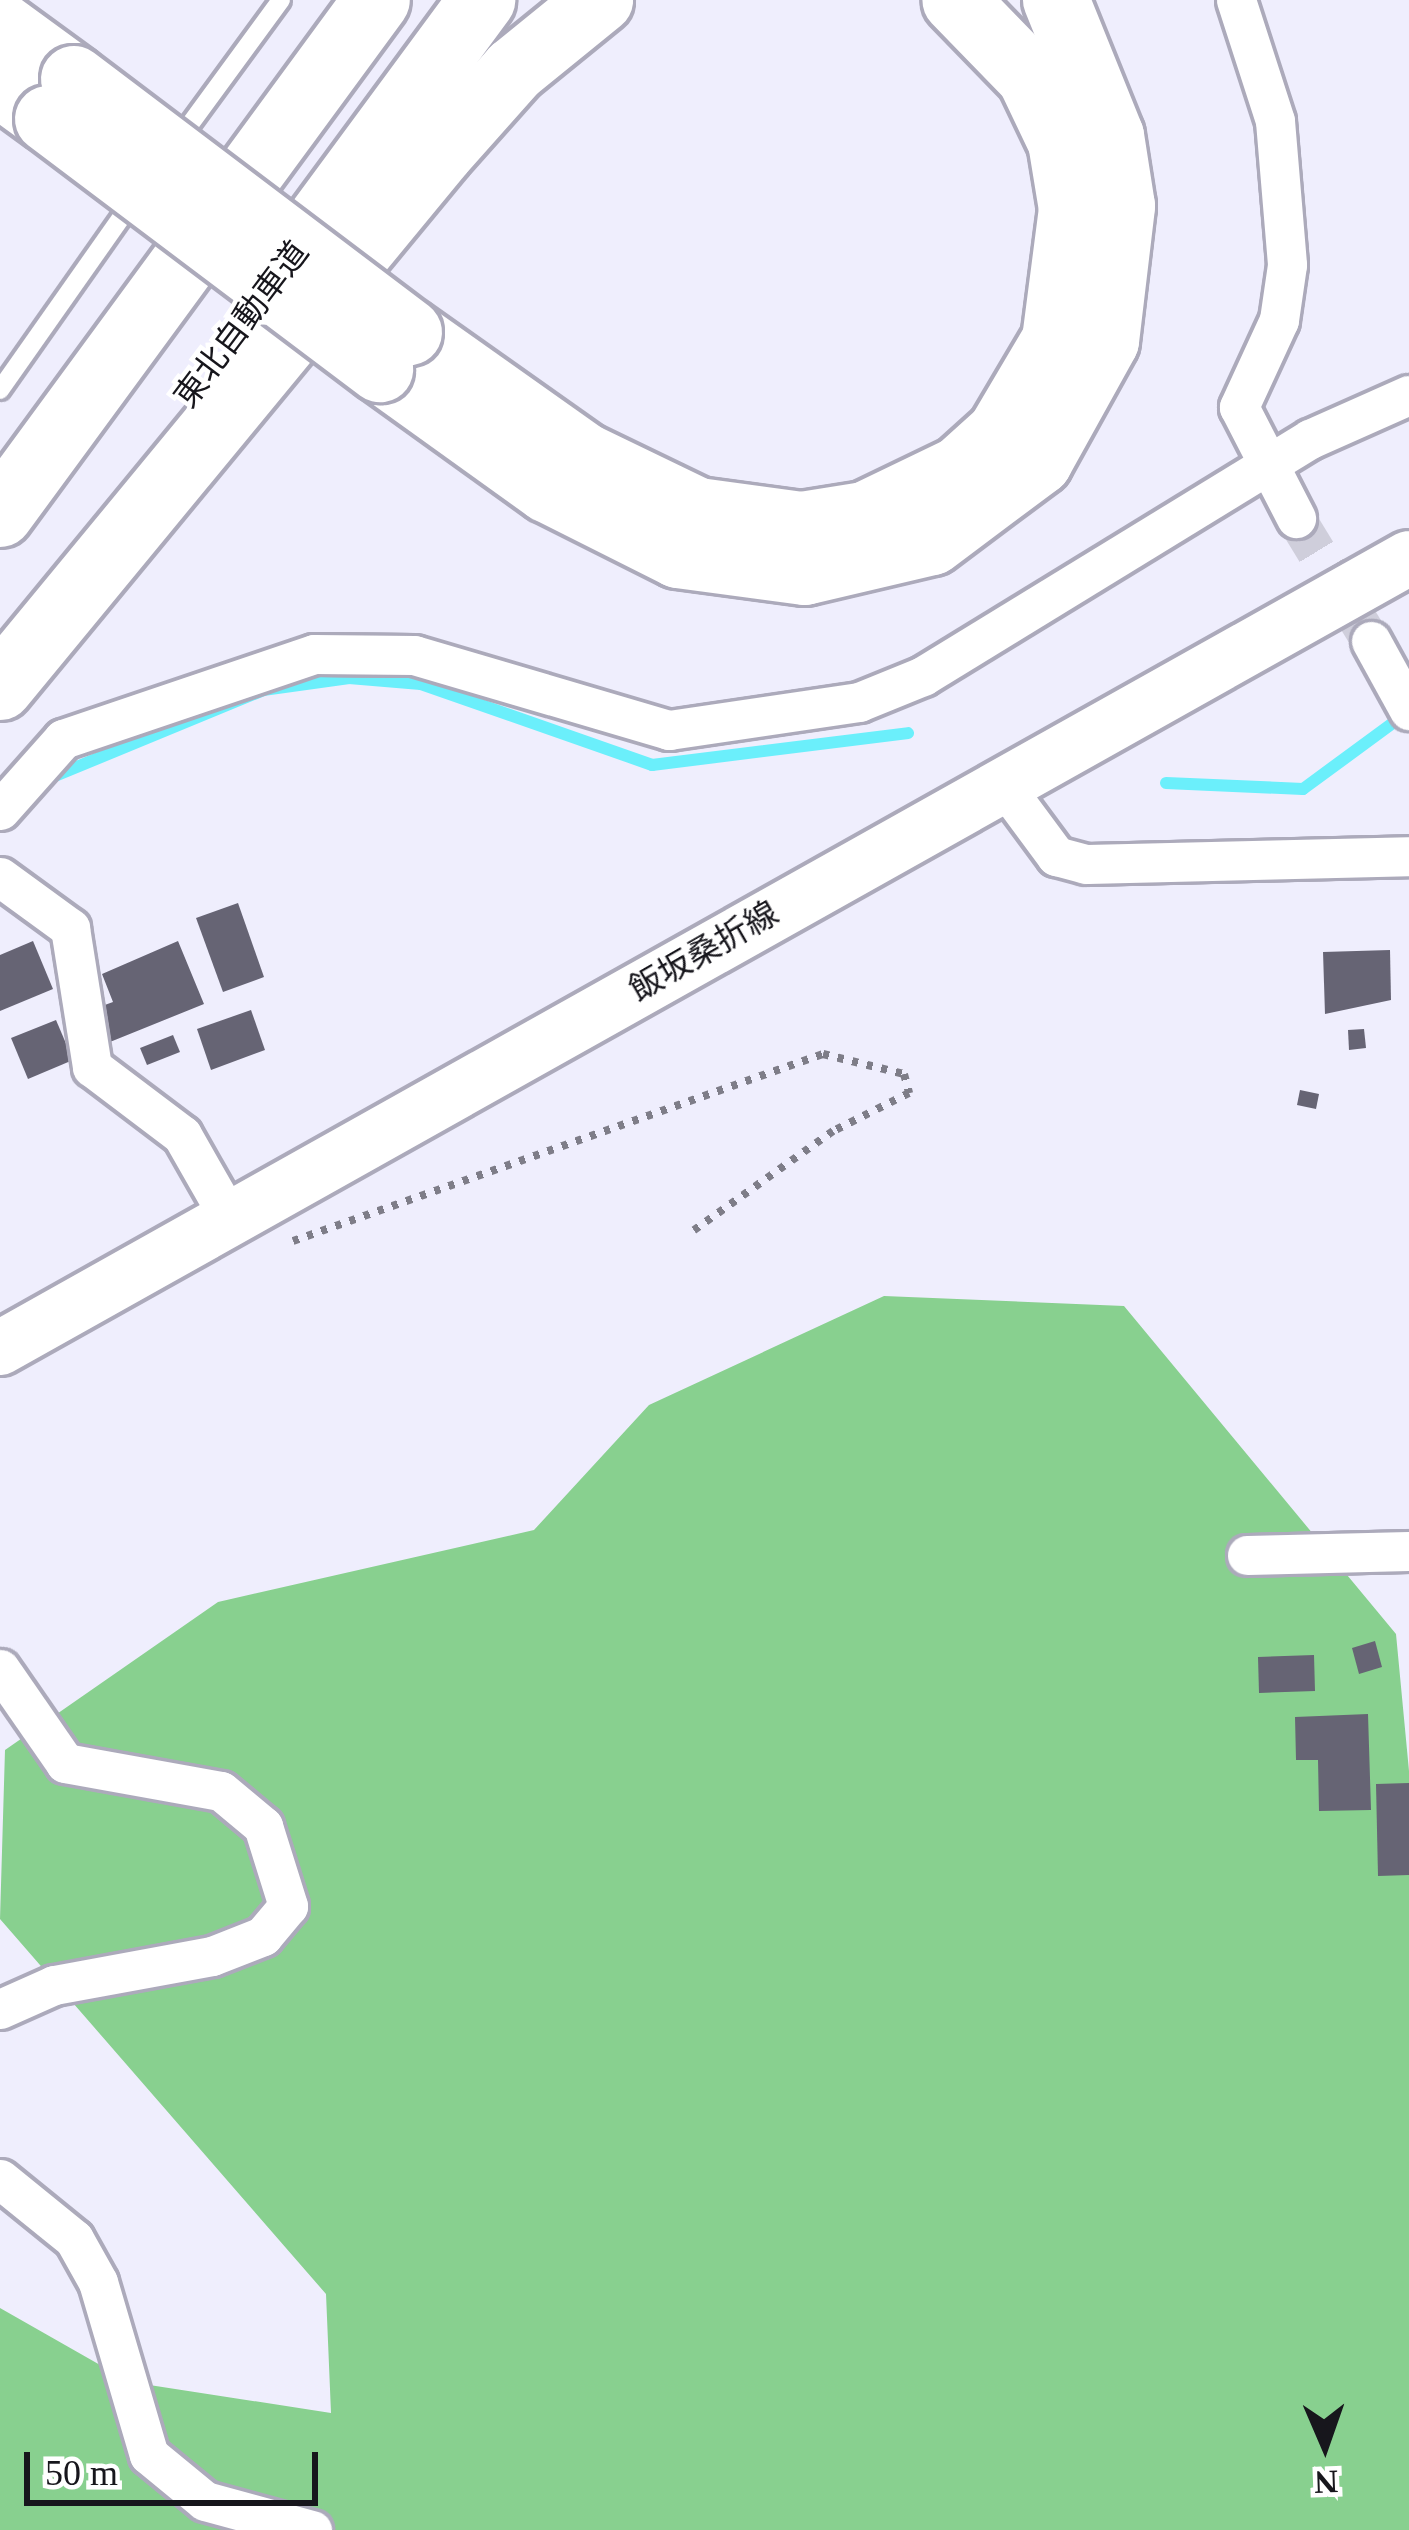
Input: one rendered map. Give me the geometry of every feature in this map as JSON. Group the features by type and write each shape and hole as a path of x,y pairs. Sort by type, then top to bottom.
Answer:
{"highway":[{"path":"0,514 376,0"},
{"name":"東北自動車道","path":"0,648 482,0"},
{"path":"0,687 514,70 600,0"},
{"path":"394,350 584,456 698,511 822,522 865,515 960,469 1000,433 1055,340 1072,208 1060,142 1030,77 955,0"},
{"path":"0,25 41,94 394,350 548,489 678,555 805,572 932,542 1039,462 1106,341 1122,206 1111,136 1056,0"}],"main road":[{"name":"飯坂桑折線","path":"0,1348 248,1235 1002,783 1409,558"}],"street":[{"path":"1236,0 1285,195 1279,320 1239,407 1296,518"},
{"path":"0,810 63,739 314,654 414,655 669,730 859,702 923,676 1268,468 1409,395"},
{"path":"1371,640 1404,698"},
{"path":"1002,783 1056,856 1086,864 1409,856"},
{"path":"0,877 70,928 92,1067 182,1135 248,1235"},
{"path":"1247,1555 1409,1551"},
{"path":"0,1669 65,1762 221,1791 263,1826 288,1906 263,1936 212,1956 54,1985 0,2009"},
{"path":"0,2179 74,2239 98,2282 149,2456 205,2501 312,2530"}],"lane":[{"path":"0,390 281,0"},
{"path":"514,70 567,0"}],"path":[{"path":"248,1235 823,1054 904,1074 909,1093 833,1131 694,1230"}],"green space":[{"path":"884,1296 1124,1306 1396,1634 1409,1771 1409,2530 0,2530 0,2308 130,2382 331,2413 326,2294 0,1919 5,1750 218,1602 534,1530 649,1405"}],"building":[{"path":"238,903 264,977 223,992 196,918"},
{"path":"33,941 53,989 0,1011 0,955"},
{"path":"178,941 204,1004 105,1044 91,1010 113,1002 102,974"},
{"path":"1390,950 1391,1000 1325,1014 1323,952"},
{"path":"251,1010 265,1050 211,1070 197,1029"},
{"path":"56,1020 73,1060 28,1079 11,1038"},
{"path":"1364,1029 1366,1048 1349,1050 1348,1030"},
{"path":"173,1035 180,1052 147,1065 140,1048"},
{"path":"1300,1090 1319,1094 1316,1109 1297,1105"},
{"path":"1375,1641 1382,1667 1359,1674 1352,1648"},
{"path":"1314,1655 1315,1691 1259,1693 1258,1657"},
{"path":"1368,1714 1371,1810 1319,1811 1318,1760 1296,1760 1295,1717"},
{"path":"1409,1783 1409,1875 1378,1876 1376,1784"}],"waterway":[{"path":"50,778 263,690 349,678 421,684 652,765 908,733"},
{"path":"1166,783 1303,789 1408,712"}],"tunnel":[{"path":"1296,518 1371,641"}]}
